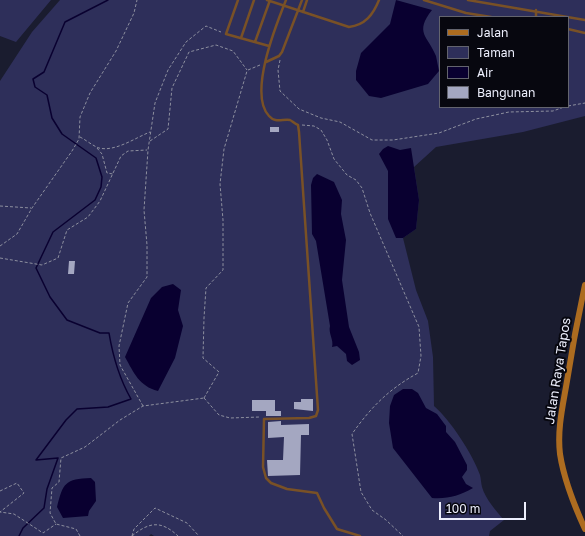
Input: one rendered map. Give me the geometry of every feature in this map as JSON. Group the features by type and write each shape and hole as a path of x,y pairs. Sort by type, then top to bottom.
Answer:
{"main road":[{"name":"Jalan Raya Tapos","path":"585,285 565,392 560,433 560,454 565,476 575,506 585,529"}],"lane":[{"path":"238,0 226,34 269,46"},
{"path":"241,38 254,0"},
{"path":"254,42 269,0 341,25 356,26 368,19 375,11 379,0"},
{"path":"286,0 269,46 262,78 262,96 265,109 269,117 276,120 290,120 298,125 305,204 318,410 316,416 309,418 264,419 263,467 266,478 271,483 287,489 317,493 337,529 360,536"},
{"path":"266,62 279,56 282,52 302,0"},
{"path":"303,12 307,0"},
{"path":"424,0 474,16"},
{"path":"468,0 565,16"},
{"path":"536,10 536,16"},
{"path":"569,17 585,20"},
{"path":"569,29 585,33"}],"path":[{"path":"0,246 17,234 32,208 79,139 80,117 90,93 116,52 134,13 137,0"},
{"path":"143,406 120,365 119,346 128,303 147,276 147,245 144,210 150,132 157,96 168,70 186,42 206,26 226,34"},
{"path":"150,141 168,129 172,88 189,52 216,45 233,51 247,71"},
{"path":"282,52 278,70 280,91 299,109 321,118 340,122 372,140 393,140 440,133 476,119 508,112 546,111 560,108"},
{"path":"204,398 219,372 203,358 206,288 223,270 223,220 220,184 224,149 247,71 266,62"},
{"path":"569,106 585,103"},
{"path":"298,125 314,126 321,130 327,140 334,159 348,175 356,180 362,188 370,213 419,327 421,356 418,373 396,385 369,410 352,434 361,492 372,510 386,520 403,536"},
{"path":"79,136 97,147 106,149 150,132"},
{"path":"97,147 102,154 106,173 113,173"},
{"path":"0,258 42,265 58,258 67,230 88,217 100,201 121,156 128,151 148,150"},
{"path":"0,206 32,208"},
{"path":"80,536 76,529 56,524 50,513 52,488 59,482 61,458 85,447 120,420 143,406 204,398"},
{"path":"204,398 218,415 230,418 258,416 264,419"},
{"path":"0,491 17,483 24,492 0,512 14,514 43,533 56,524"},
{"path":"132,536 134,529 155,508 187,523 199,536"},
{"path":"132,536 144,526 152,524 161,525 178,536"}],"green space":[{"path":"0,0 51,0 16,42 0,36"},
{"path":"60,0 585,0 585,116 523,132 436,147 414,167 419,200 416,229 403,238 416,290 428,321 433,357 434,406 441,412 466,447 480,475 482,487 486,496 494,509 504,520 490,531 489,536 154,536 151,534 149,536 0,536 0,81 32,32"}],"water":[{"path":"396,0 432,10 424,24 423,29 426,39 436,56 439,71 428,84 381,98 369,96 356,80 356,71 361,53 390,24"},
{"path":"388,146 400,150 411,148 419,200 416,229 403,238 396,238 388,219 388,171 379,154"},
{"path":"317,174 334,182 342,200 341,214 346,240 342,280 349,327 359,352 360,360 352,365 347,361 346,354 337,346 332,347 316,241 312,234 311,185 313,178"},
{"path":"173,284 181,290 178,310 183,326 175,358 158,391 146,386 138,378 125,357 151,298 162,287"},
{"path":"403,389 412,389 418,393 426,408 437,414 446,426 446,432 455,442 467,465 467,470 462,477 466,484 473,488 453,496 432,498 393,448 389,423 390,406 394,395"},
{"path":"91,478 95,482 96,501 89,511 88,516 63,518 57,507 61,492 66,484 70,481"}],"building":[{"path":"270,127 279,127 279,132 270,132"},
{"path":"69,261 75,261 74,274 68,274"},
{"path":"301,399 313,399 313,411 294,409 294,402 301,402"},
{"path":"252,400 275,400 275,411 281,411 281,416 266,416 266,411 252,411"},
{"path":"281,421 281,425 309,424 309,435 301,435 300,475 268,476 267,460 283,460 284,437 268,438 268,422"}],"waterway":[{"path":"19,536 23,528 44,508 47,489 58,458 36,460 66,420 77,409 108,407 131,399 117,367 109,333 100,333 67,320 50,297 36,268 53,232 95,200 101,187 102,177 96,158 62,134 52,118 47,95 35,87 33,79 44,72 65,22 108,0"}]}
